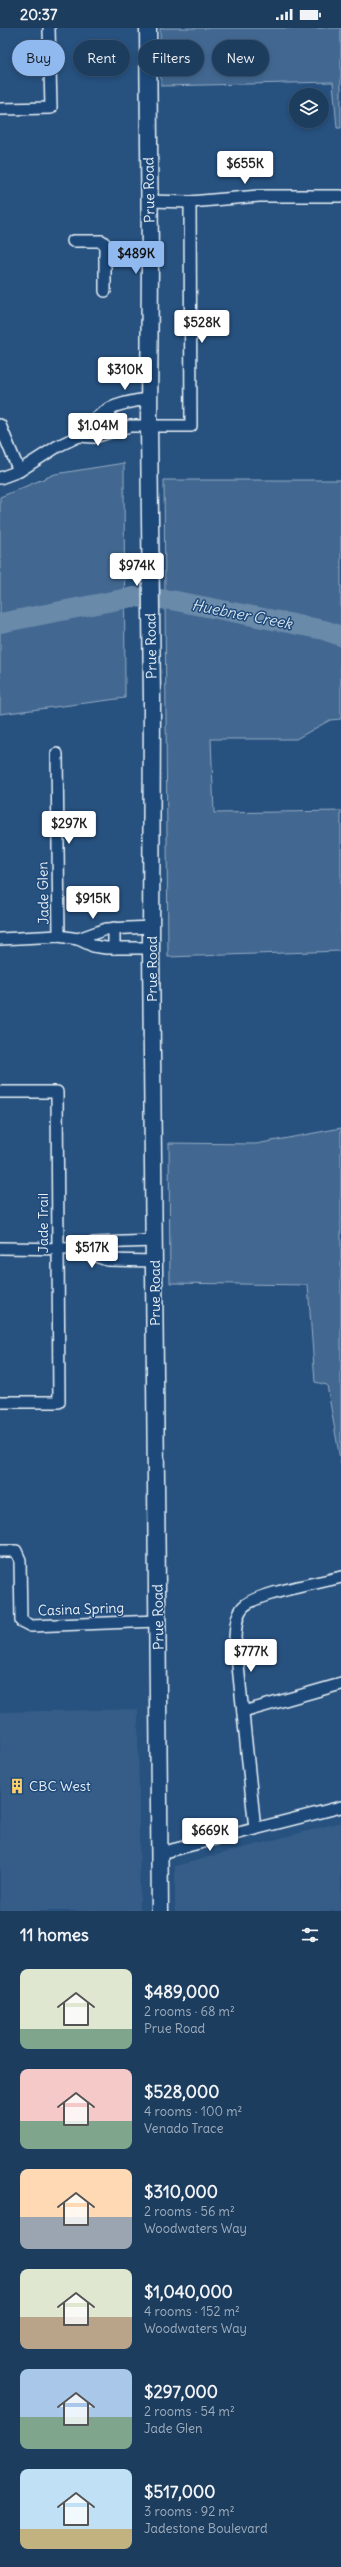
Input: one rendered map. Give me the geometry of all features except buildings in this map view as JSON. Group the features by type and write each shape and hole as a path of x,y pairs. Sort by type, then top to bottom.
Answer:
{"main road":[{"name":"Prue Road","path":"148,28 150,201 148,426 151,652 151,948 155,1241 160,1911"}],"street":[{"path":"0,109 51,108 49,28"},
{"path":"150,201 190,202 260,196 341,196"},
{"path":"79,436 94,437 130,426 190,426 190,202"},
{"path":"73,241 102,241 105,244 105,291"},
{"path":"105,257 150,258"},
{"path":"0,478 19,471 58,446 79,436 101,412 130,401 149,399"},
{"path":"108,409 114,430"},
{"path":"0,425 19,471"},
{"name":"Jade Glen","path":"57,754 59,936"},
{"path":"78,939 94,932 114,928 152,927"},
{"path":"114,928 114,948"},
{"path":"0,939 59,936 78,939 93,946 114,948 151,948"},
{"name":"Jade Trail","path":"0,1092 57,1092 59,1402 0,1402"},
{"path":"0,1248 76,1249 94,1243 116,1241 155,1241"},
{"path":"116,1241 116,1261"},
{"path":"76,1249 95,1258 116,1261 155,1261"},
{"name":"Casina Spring","path":"0,1551 16,1552 20,1560 21,1621 31,1626 158,1621"},
{"path":"255,1829 236,1637 238,1615 244,1607 258,1598 341,1577"},
{"path":"243,1712 341,1684"},
{"path":"160,1853 341,1807"}],"shaded area":[{"path":"160,28 341,28 341,128 337,128 333,82 161,86 161,76 204,76 204,40 160,40"},
{"path":"124,463 125,698 0,714 0,497 55,474"},
{"path":"164,480 341,480 341,719 330,720 296,739 211,739 214,813 341,811 341,951 168,957"},
{"path":"341,1128 341,1465 327,1385 315,1382 308,1285 170,1283 169,1143 256,1144"},
{"path":"138,1709 140,1911 0,1911 0,1712"},
{"path":"341,1822 341,1911 175,1911 175,1866"}],"waterway":[{"name":"Huebner Creek","path":"0,623 133,597 171,600 324,630 341,636"}],"place":[{"name":"CBC West","path":"17,1786"}]}
